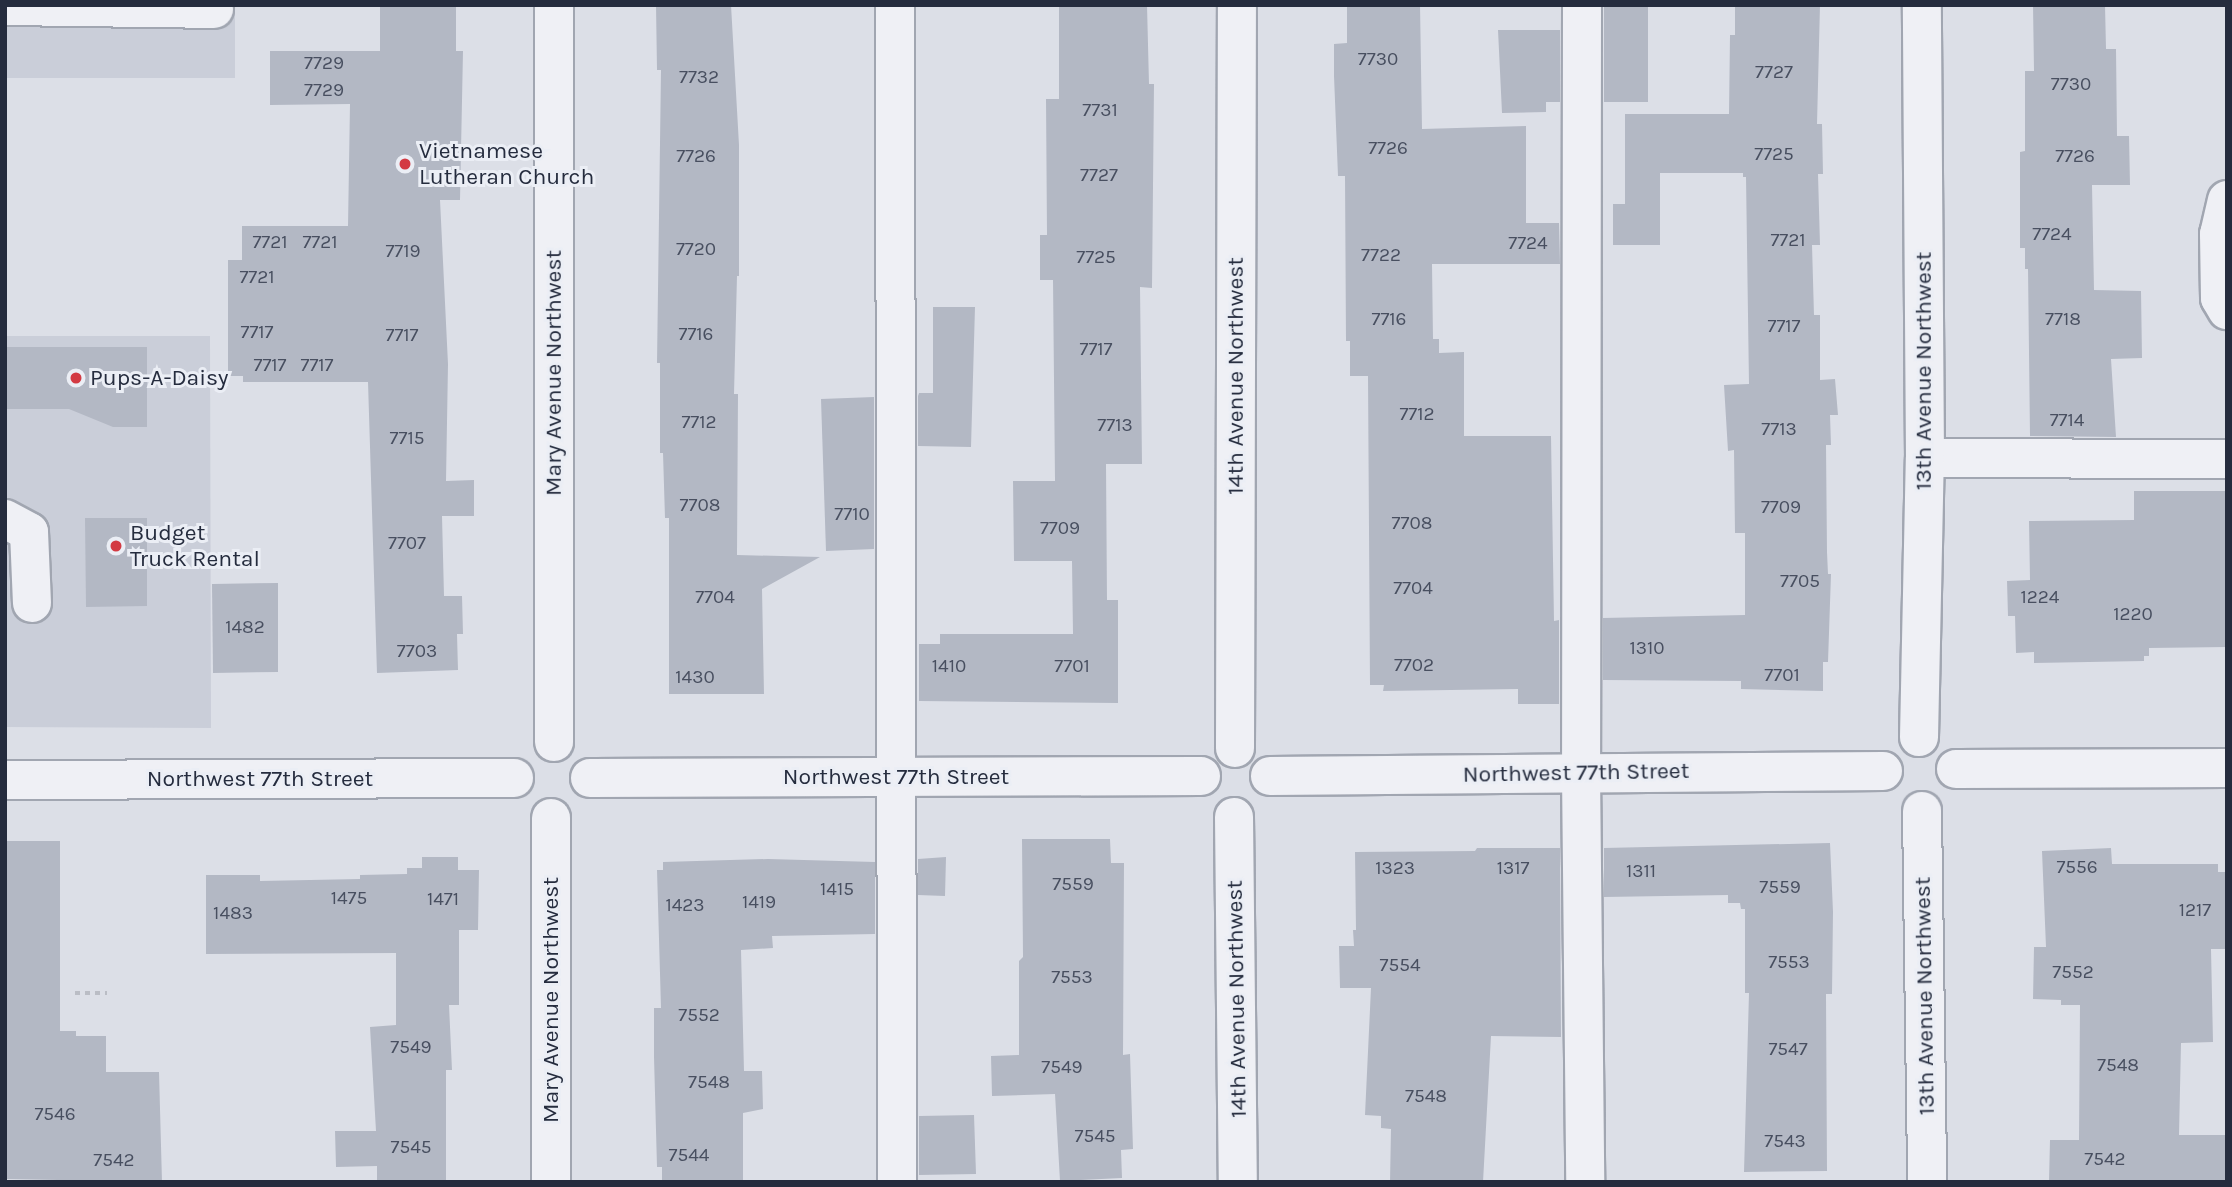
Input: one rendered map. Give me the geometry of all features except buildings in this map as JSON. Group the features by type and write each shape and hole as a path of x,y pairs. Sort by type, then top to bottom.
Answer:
{"street":[{"name":"Mary Avenue Northwest","path":"554,5 554,742"},
{"path":"895,5 897,1182"},
{"name":"14th Avenue Northwest","path":"1236,748 1237,5"},
{"path":"1582,5 1581,773 1585,1182"},
{"name":"13th Avenue Northwest","path":"1919,737 1925,457 1922,5"},
{"path":"5,6 214,9"},
{"path":"2227,200 2219,234 2220,298 2227,310"},
{"path":"1925,457 2227,459"},
{"path":"5,519 29,532 32,603"},
{"path":"1919,737 1936,741 1946,748 1956,769 1956,781 1945,801 1922,811 1898,804 1884,784 1883,771 1892,748 1919,737"},
{"path":"554,742 574,748 584,758 590,778 587,797 579,807 569,815 551,818 534,814 524,807 517,797 514,778 518,762 525,752 536,745 554,742"},
{"path":"1236,748 1245,749 1261,759 1270,776 1270,787 1262,805 1254,812 1234,817 1216,811 1209,804 1201,785 1201,776 1205,766 1217,753 1236,748"},
{"path":"1956,769 2227,768"},
{"name":"Northwest 77th Street","path":"1270,776 1883,771"},
{"name":"Northwest 77th Street","path":"590,778 1201,776"},
{"name":"Northwest 77th Street","path":"5,780 514,778"},
{"name":"13th Avenue Northwest","path":"1922,811 1927,1182"},
{"name":"14th Avenue Northwest","path":"1234,817 1238,1182"},
{"name":"Mary Avenue Northwest","path":"551,818 551,1182"}],"path":[{"path":"75,993 107,993"}],"shaded area":[{"path":"5,5 235,5 235,78 5,78"},
{"path":"5,336 210,336 211,728 5,727"}],"place":[{"name":"Vietnamese Lutheran Church","path":"405,164"},
{"name":"Pups-A-Daisy","path":"76,378"},
{"name":"Budget Truck Rental","path":"116,546"}]}
